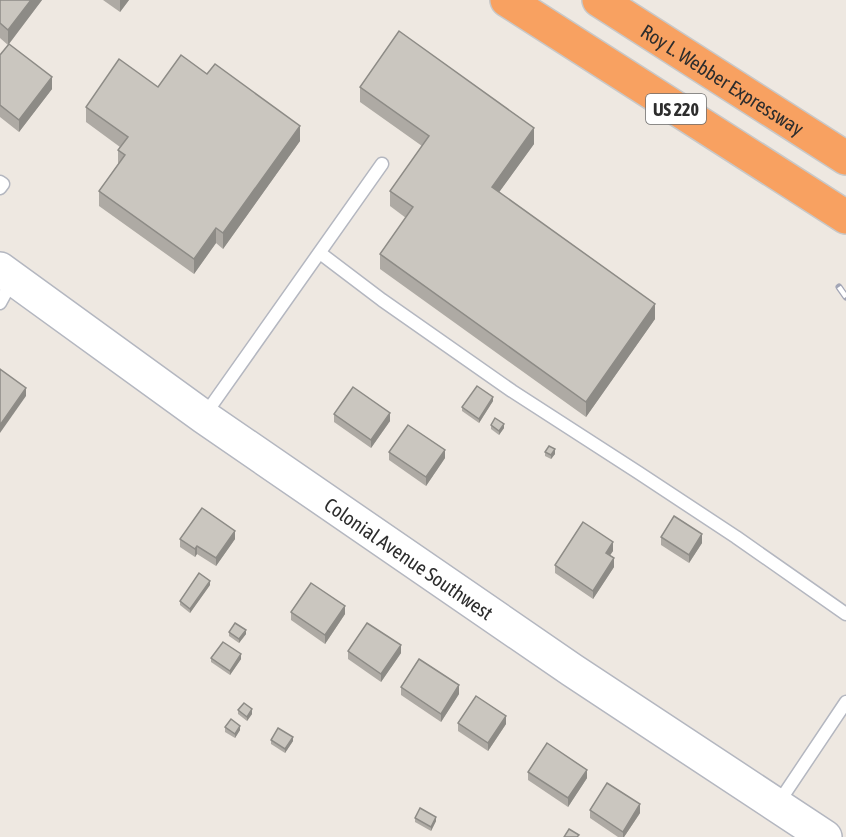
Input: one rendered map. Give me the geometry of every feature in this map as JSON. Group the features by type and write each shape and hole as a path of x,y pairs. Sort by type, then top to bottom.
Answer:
{"highway":[{"name":"US 220","path":"507,0 846,217"},
{"name":"Roy L. Webber Expressway","path":"599,0 846,158"}],"main road":[{"name":"Colonial Avenue Southwest","path":"4,284 204,417 572,670 825,837"}],"lane":[{"path":"204,417 382,164"},
{"path":"0,182 3,184 0,188"},
{"path":"320,253 512,392 639,472 846,614"},
{"path":"776,806 846,702"}],"building":[{"path":"0,0 31,0 8,30 0,23"},
{"path":"399,31 534,128 492,187 655,304 586,402 380,254 413,207 390,191 429,136 360,87"},
{"path":"9,44 52,77 19,120 0,105 0,55"},
{"path":"181,55 207,74 215,64 300,126 223,233 216,228 194,259 99,191 125,155 118,150 128,137 86,107 119,59 158,87"},
{"path":"0,369 26,388 0,425"},
{"path":"477,386 493,397 479,419 462,407"},
{"path":"353,387 390,413 371,440 334,414"},
{"path":"495,418 504,424 499,431 491,425"},
{"path":"408,425 445,450 426,477 389,452"},
{"path":"549,446 555,449 551,455 545,452"},
{"path":"202,508 235,531 216,558 197,546 195,549 180,539"},
{"path":"674,516 702,534 689,555 661,537"},
{"path":"583,522 613,542 606,553 614,558 593,591 555,565"},
{"path":"199,573 210,581 190,609 180,601"},
{"path":"311,583 345,606 325,635 291,612"},
{"path":"235,623 246,630 239,639 229,632"},
{"path":"367,623 401,645 381,674 348,651"},
{"path":"223,642 241,654 230,671 211,658"},
{"path":"419,659 459,685 441,714 401,687"},
{"path":"476,696 506,716 488,743 458,723"},
{"path":"244,703 252,709 247,717 238,710"},
{"path":"231,719 240,726 235,734 225,727"},
{"path":"278,728 293,737 285,749 271,740"},
{"path":"547,743 587,770 568,798 528,772"},
{"path":"607,783 640,804 623,832 590,810"},
{"path":"420,808 436,817 431,827 415,818"},
{"path":"569,829 579,835 564,837"}],"railway":[{"path":"839,287 846,297"}]}
